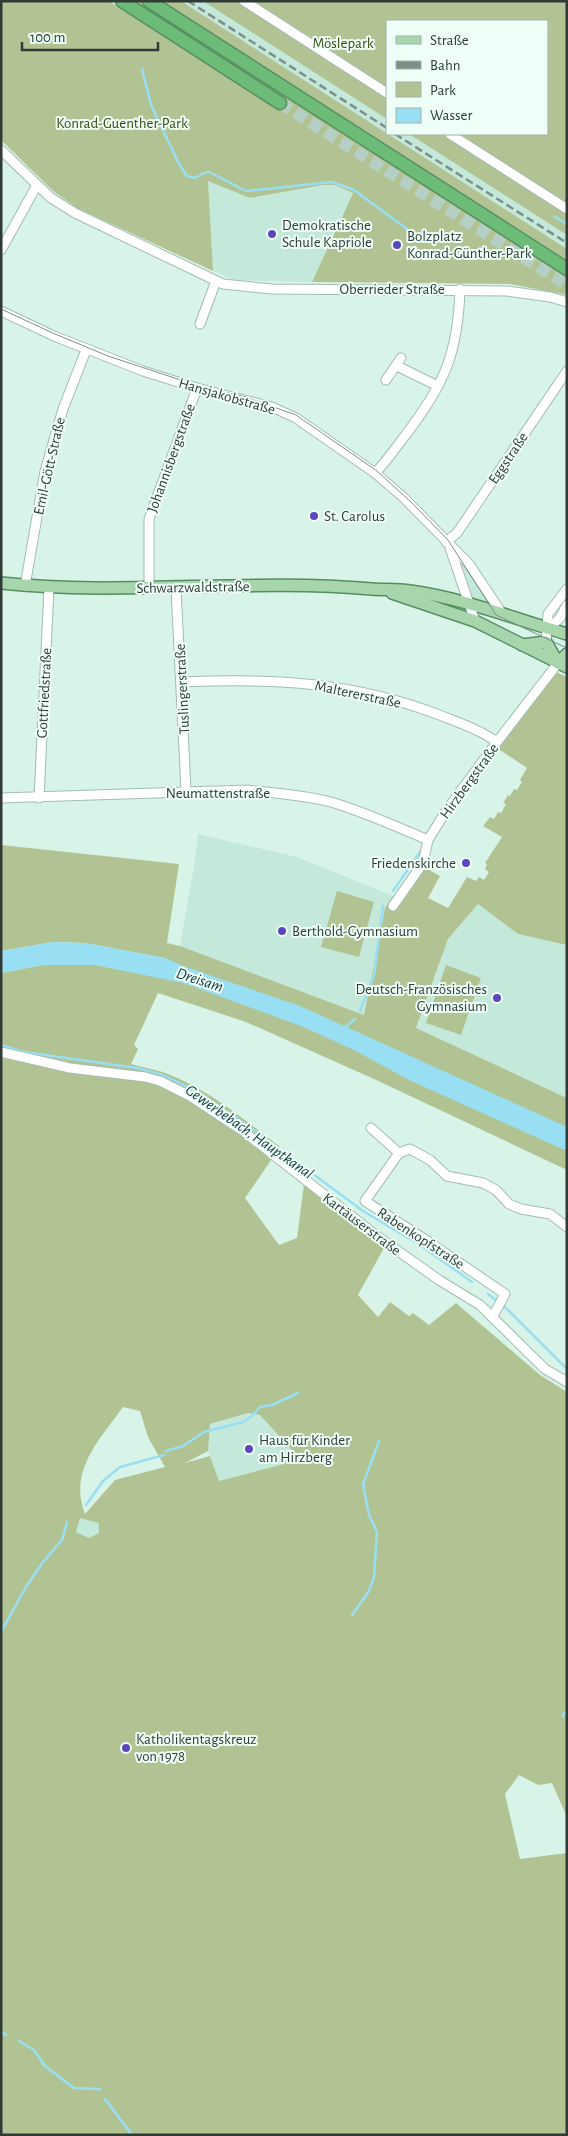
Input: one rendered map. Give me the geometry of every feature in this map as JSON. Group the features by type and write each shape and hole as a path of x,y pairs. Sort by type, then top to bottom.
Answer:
{"highway":[{"path":"122,1 280,103"},
{"path":"149,1 567,269"}],"main road":[{"name":"Schwarzwaldstraße","path":"1,583 49,588 149,589 329,585 384,590 409,590 470,605 567,634"},
{"name":"Schwarzwaldstraße","path":"384,590 475,622 563,665"},
{"path":"522,645 546,642 563,665"},
{"path":"563,665 567,654"}],"street":[{"path":"244,1 386,93"},
{"path":"452,135 567,209"},
{"name":"Oberrieder Straße","path":"1,150 51,198 75,213 216,282 234,286 272,289 524,292 567,302"},
{"path":"1,250 37,186"},
{"path":"200,324 216,282"},
{"path":"376,473 427,407 450,360 456,340 460,290"},
{"name":"Hansjakobstraße","path":"1,311 86,350 197,388 272,407 296,418 376,473 403,497 447,544 470,564 503,615"},
{"name":"Emil-Gött-Straße","path":"24,586 45,471 62,409 86,350"},
{"path":"386,380 399,362 438,386"},
{"name":"Eggstraße","path":"447,544 457,533 567,371"},
{"name":"Johannisbergstraße","path":"149,589 149,519 197,388"},
{"name":"Hansjakobstraße","path":"447,544 475,622"},
{"name":"Gottfriedstraße","path":"39,798 49,588"},
{"name":"Tuslingerstraße","path":"176,588 186,791"},
{"path":"546,642 548,614 567,589"},
{"path":"548,629 560,618 567,605"},
{"name":"Hirzbergstraße","path":"393,906 423,863 428,840 446,811 497,742 563,665"},
{"name":"Maltererstraße","path":"182,682 254,680 332,685 378,695 424,709 464,724 497,742"},
{"name":"Neumattenstraße","path":"1,798 247,790 312,798 374,816 428,840"},
{"name":"Kartäuserstraße","path":"1,1052 70,1068 145,1077 160,1081 190,1096 243,1131 377,1236 439,1280 495,1314 545,1369 567,1382"},
{"path":"371,1128 399,1152 410,1149 418,1152 447,1176 483,1183 496,1190 510,1204 521,1210 550,1214 567,1227"},
{"name":"Rabenkopfstraße","path":"399,1152 365,1201 505,1294 495,1314"}],"shaded area":[{"path":"181,1 203,1 386,118 386,133"},
{"path":"389,135 411,135 567,235 567,249"},
{"name":"Demokratische Schule Kapriole","path":"208,180 250,198 323,185 335,185 353,192 312,282 234,280 213,271"},
{"path":"457,554 473,574 493,607 474,602 454,557"},
{"name":"Berthold-Gymnasium","path":"198,834 297,857 393,896 385,908 364,1015 180,946"},
{"name":"Deutsch-Französisches Gymnasium","path":"478,904 518,934 567,945 567,1098 416,1028 448,939"},
{"name":"Haus für Kinder am Hirzberg","path":"248,1413 260,1415 293,1451 284,1464 219,1481 208,1451 210,1424"},
{"path":"80,1517 100,1523 99,1533 89,1538 76,1532"}],"green space":[{"name":"Konrad-Guenther-Park","path":"1,1 109,1 277,108 283,97 135,1 140,1 567,277 567,295 510,284 312,282 353,193 335,185 323,185 250,198 208,181 213,271 77,208 53,191 1,140"},
{"path":"161,1 181,1 386,133 386,135 390,135 567,249 567,260"},
{"name":"Möslepark","path":"203,1 567,1 567,235 411,135 548,135 548,20 386,20 386,118"},
{"path":"554,671 567,677 567,945 518,934 478,904 448,939 416,1028 567,1098 567,1170 374,1079 246,1022 158,993 134,1045 138,1049 131,1064 163,1072 198,1088 254,1126 280,1147 245,1198 279,1245 297,1238 304,1184 384,1248 358,1295 378,1317 390,1302 409,1316 413,1313 429,1325 456,1303 540,1375 567,1392 567,1817 552,1783 538,1785 519,1775 505,1794 520,1859 567,1853 567,2135 1,2135 1,973 43,965 96,965 161,978 165,958 85,943 53,942 1,951 1,845 179,864 167,943 180,946 364,1015 385,908 393,896 400,898 422,866 440,876 428,898 448,908 467,877 476,881 479,877 484,880 489,872 485,869 487,864 485,863 502,837 483,826 490,817 494,819 498,812 501,813 506,804 503,803 514,789 517,790 527,768 497,748","holes":["123,1407 140,1411 148,1437 165,1467 115,1480 85,1514 81,1498 83,1470 96,1444","248,1413 260,1415 293,1451 284,1464 219,1481 210,1456 185,1463 208,1451 210,1424","80,1518 99,1523 99,1533 89,1538 76,1532"]},
{"path":"337,891 374,902 359,957 321,947"},
{"path":"446,965 481,978 461,1035 426,1023"}],"water":[{"name":"Dreisam","path":"53,942 85,943 165,958 300,1006 567,1127 567,1151 409,1080 354,1050 301,1026 183,983 96,965 43,965 1,973 1,951"}],"waterway":[{"path":"142,69 151,105 179,164 187,176 195,178 209,172 246,191 332,182 354,190 411,232 422,237 435,237"},
{"path":"555,217 567,224"},
{"path":"393,891 422,849"},
{"path":"360,1011 374,975 383,906"},
{"path":"343,1029 355,1019"},
{"name":"Gewerbebach, Hauptkanal","path":"1,1045 24,1052 137,1068 163,1075 198,1092 255,1131 363,1211 420,1245 472,1282"},
{"name":"Gewerbebach, Hauptkanal","path":"488,1294 508,1310 567,1369"},
{"path":"166,1451 183,1446 204,1432 243,1422 260,1407 272,1405 298,1393"},
{"path":"352,1615 369,1591 374,1577 377,1532 369,1515 363,1484 379,1441"},
{"path":"86,1505 103,1481 120,1467 164,1455"},
{"path":"1,1632 26,1587 43,1562 62,1540 67,1522"},
{"path":"563,1716 567,1710"},
{"path":"1,2031 6,2035"},
{"path":"19,2041 34,2050 45,2066 74,2088 100,2089"},
{"path":"105,2099 132,2135"}],"tunnel":[{"path":"280,103 567,285"}],"tram line":[{"path":"1,309 108,356 199,386 246,397 296,415 377,471 412,503 448,540 496,615 567,648"}],"railway":[{"path":"188,1 386,127"},
{"path":"397,135 567,243"}],"place":[{"name":"Demokratische Schule Kapriole","path":"272,234"},
{"name":"Bolzplatz Konrad-Günther-Park","path":"397,245"},
{"name":"St. Carolus","path":"314,516"},
{"name":"Friedenskirche","path":"466,863"},
{"name":"Berthold-Gymnasium","path":"282,931"},
{"name":"Deutsch-Französisches Gymnasium","path":"497,998"},
{"name":"Haus für Kinder am Hirzberg","path":"249,1449"},
{"name":"Katholikentagskreuz von 1978","path":"126,1748"}]}
